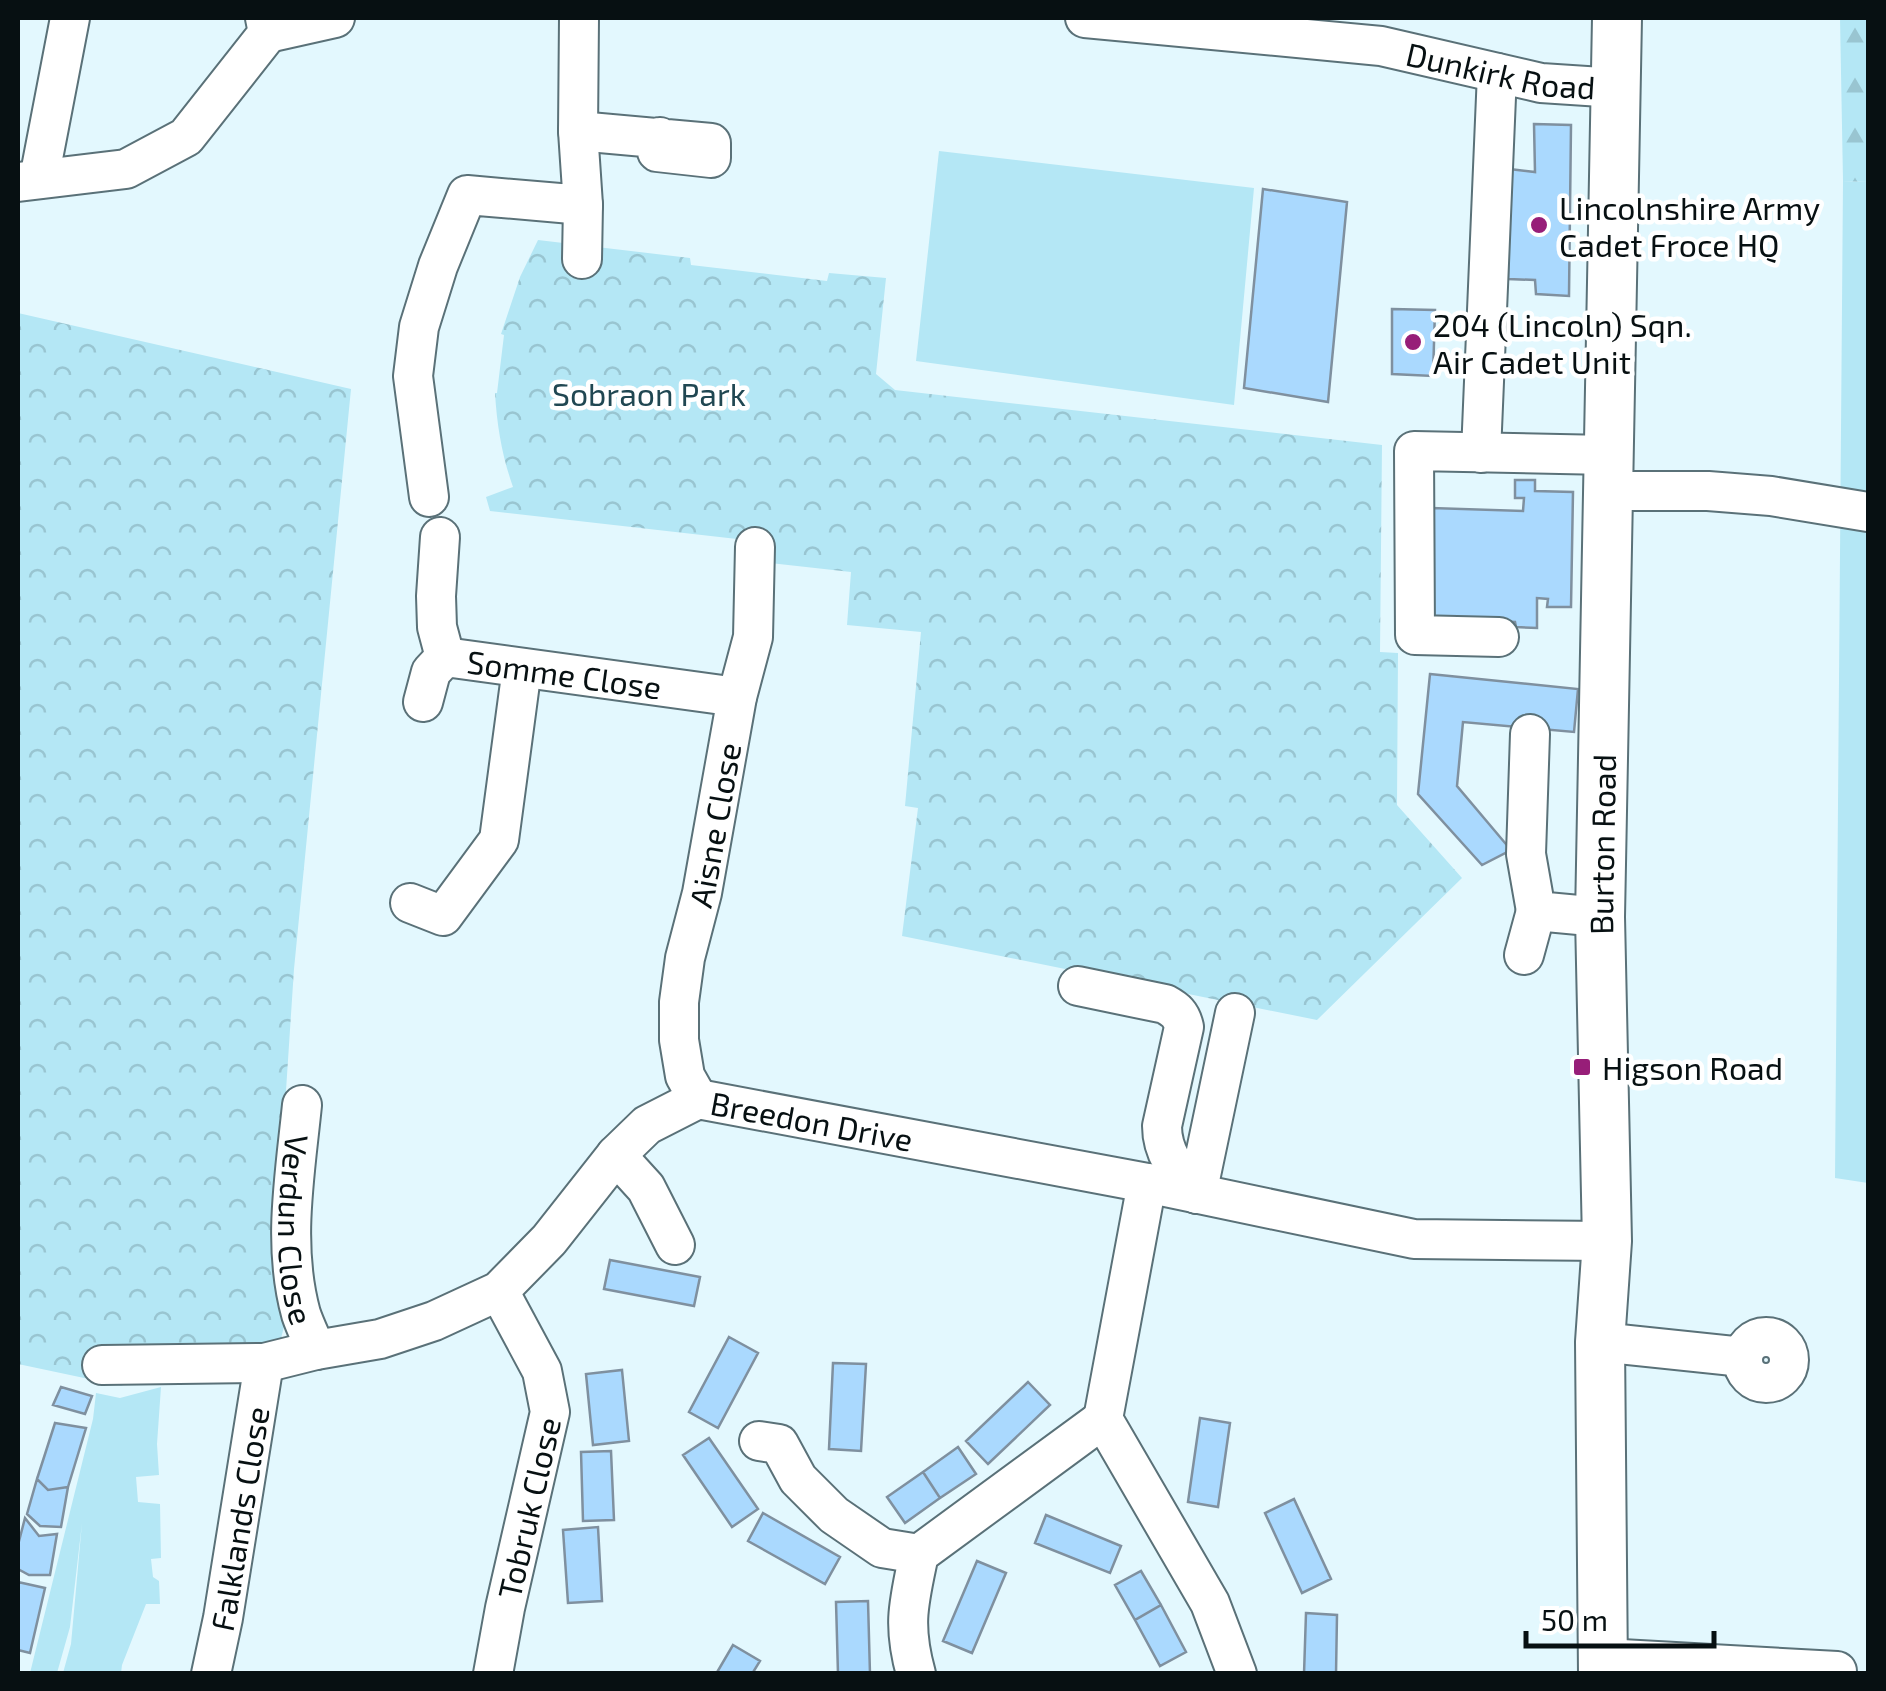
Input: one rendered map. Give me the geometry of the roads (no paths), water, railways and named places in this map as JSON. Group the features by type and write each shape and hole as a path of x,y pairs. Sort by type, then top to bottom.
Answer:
{"main road":[{"name":"Burton Road","path":"1603,1666 1600,1342 1607,1240 1600,917 1617,18"}],"street":[{"path":"70,18 28,181 126,169 186,137 267,25 335,18"},
{"path":"579,18 582,259"},
{"name":"Dunkirk Road","path":"1086,18 1240,26 1381,46 1541,84 1616,88"},
{"path":"1481,452 1496,73"},
{"path":"578,131 660,138"},
{"path":"429,497 413,376 419,327 467,195 582,205"},
{"path":"1498,636 1415,635 1414,451 1481,452 1708,492 1771,496 1868,512"},
{"path":"440,537 437,627 445,657"},
{"name":"Aisne Close","path":"698,1099 685,1076 679,1040 679,1002 737,697 753,637 755,547"},
{"name":"Somme Close","path":"423,702 430,672 445,657 737,697"},
{"path":"410,904 443,916 499,840 522,668"},
{"path":"1524,955 1536,911 1526,854 1530,734"},
{"path":"1536,911 1600,917"},
{"path":"1078,986 1165,1004 1182,1017 1184,1027 1162,1126 1162,1142 1177,1171 1197,1194"},
{"path":"1197,1194 1235,1013"},
{"name":"Breedon Drive","path":"102,1364 264,1363 380,1339 434,1321 499,1291 548,1240 616,1155 647,1125 698,1099 1146,1183 1414,1239 1607,1240"},
{"name":"Verdun Close","path":"302,1105 290,1206 291,1256 301,1315 316,1350"},
{"path":"616,1155 646,1188 675,1245"},
{"path":"1146,1183 1104,1418 1210,1603 1237,1674"},
{"name":"Tobruk Close","path":"493,1674 550,1412 542,1371 499,1291"},
{"path":"1600,1342 1743,1358"},
{"name":"Falklands Close","path":"211,1674 224,1618 264,1363"},
{"path":"916,1674 908,1644 908,1610 919,1554 1104,1418"},
{"path":"759,1441 779,1444 798,1479 850,1526 882,1548 919,1554"},
{"path":"1603,1666 1837,1664"}],"place":[{"name":"Lincolnshire Army Cadet Froce HQ","path":"1539,225"},
{"name":"204 (Lincoln) Sqn. Air Cadet Unit","path":"1413,342"},
{"name":"Higson Road","path":"1582,1067"}],"park label":[{"name":"Sobraon Park","path":"649,393"}]}
